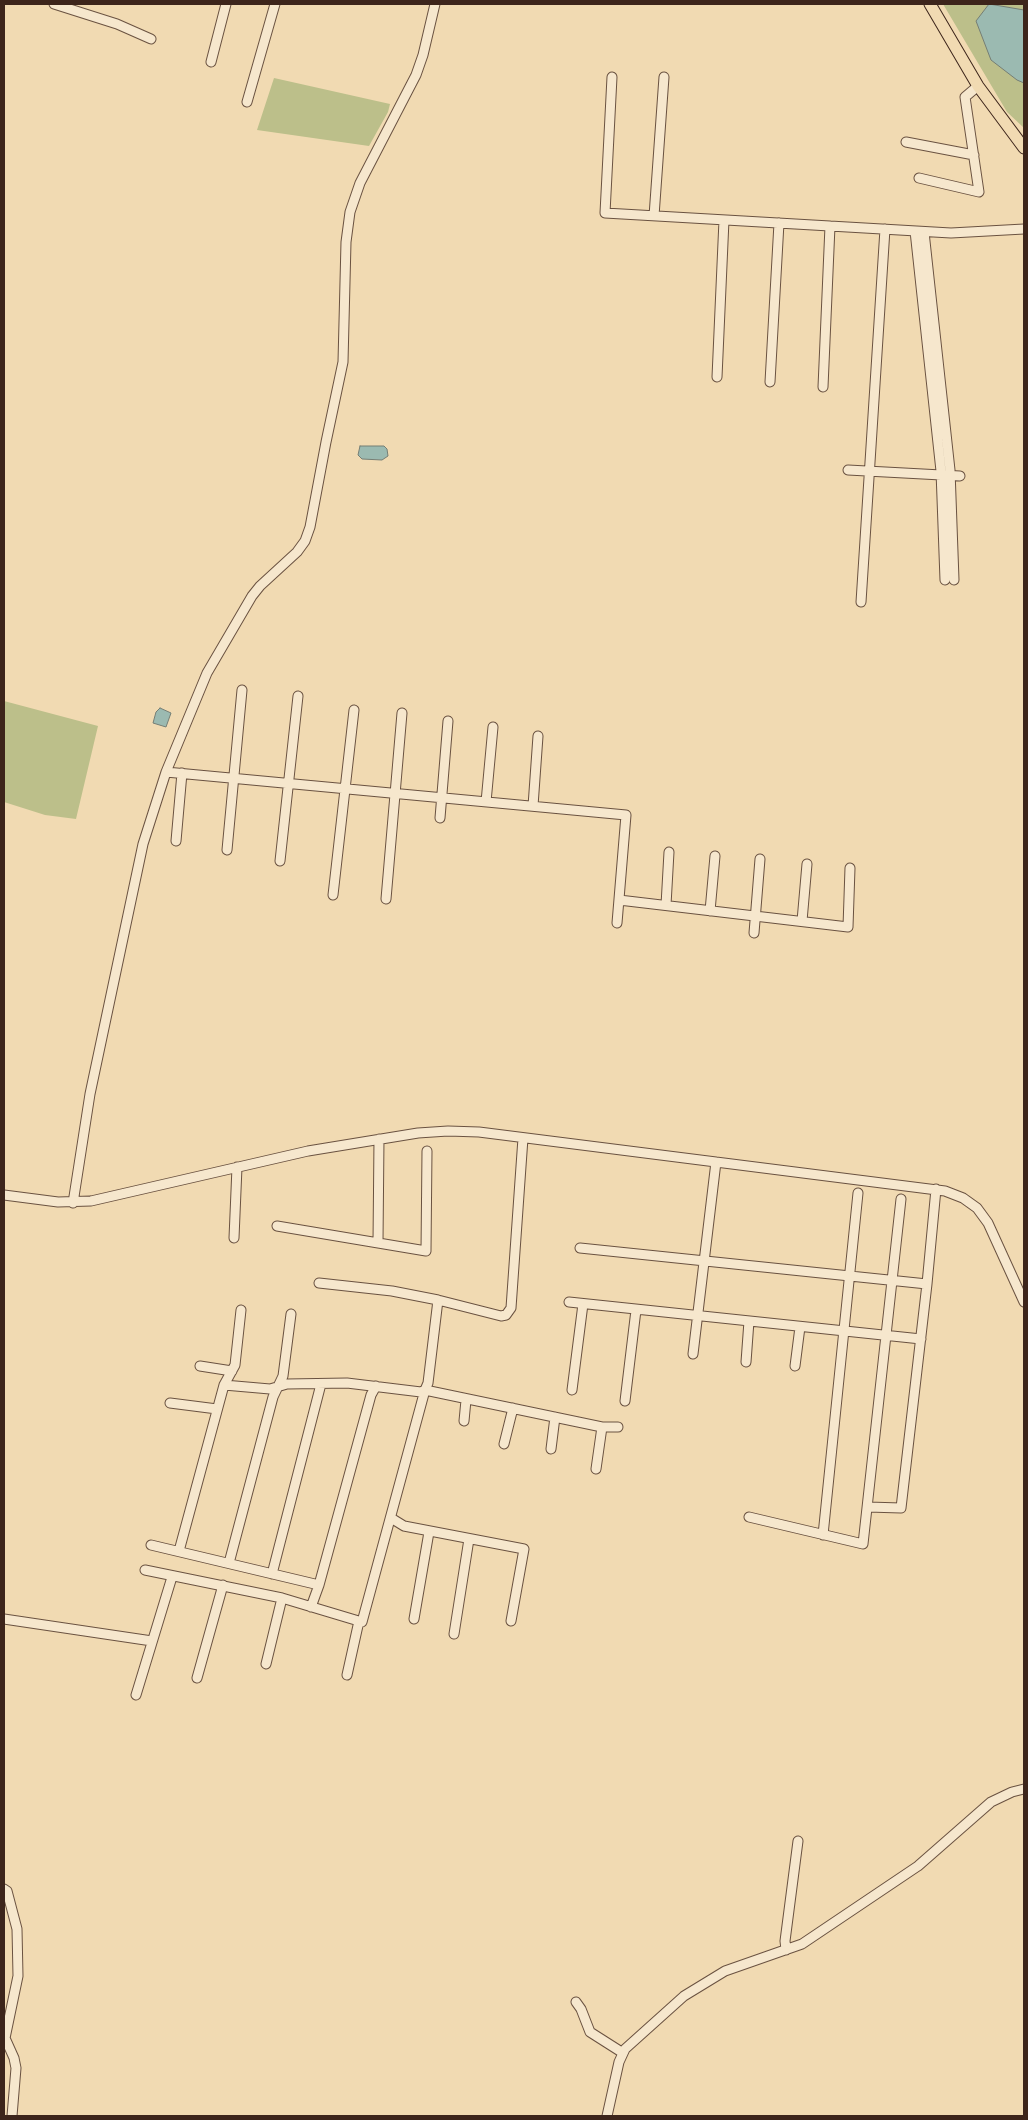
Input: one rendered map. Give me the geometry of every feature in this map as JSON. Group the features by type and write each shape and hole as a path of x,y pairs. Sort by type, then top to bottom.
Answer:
{"main road":[{"path":"930,4 978,86 1024,148"}],"street":[{"path":"54,4 118,24 151,39"},
{"path":"211,62 226,4"},
{"path":"247,102 275,4"},
{"path":"73,1203 90,1094 143,844 166,772 206,674 252,596 260,586 297,552 305,541 310,527 343,362 345,345 346,242 350,212 360,183 416,76 435,4"},
{"path":"612,77 605,213 951,233 1024,229"},
{"path":"654,216 664,77"},
{"path":"919,178 979,192 965,97 978,86"},
{"path":"906,142 974,155"},
{"path":"717,377 724,220"},
{"path":"770,382 779,223"},
{"path":"823,387 830,226"},
{"path":"861,602 885,229"},
{"path":"919,231 950,475 949,580"},
{"path":"848,470 950,475"},
{"path":"227,850 242,690"},
{"path":"280,861 298,696"},
{"path":"333,895 354,710"},
{"path":"386,899 402,713"},
{"path":"440,818 448,721"},
{"path":"486,802 493,727"},
{"path":"533,806 538,736"},
{"path":"166,772 626,815 617,922"},
{"path":"176,841 182,773"},
{"path":"666,905 670,852"},
{"path":"710,911 715,856"},
{"path":"754,933 760,860"},
{"path":"802,922 807,864"},
{"path":"619,900 848,927 850,868"},
{"path":"4,1195 73,1203 91,1201 308,1151 418,1133 448,1131 479,1132 936,1190 963,1198 976,1208 988,1223 1024,1302"},
{"path":"319,1283 438,1300 501,1316 510,1312 523,1138"},
{"path":"378,1242 379,1140"},
{"path":"277,1226 426,1250 427,1151"},
{"path":"693,1354 716,1162"},
{"path":"234,1238 237,1167"},
{"path":"868,1507 901,1508 921,1340 936,1190"},
{"path":"824,1535 858,1193"},
{"path":"749,1517 863,1544 901,1199"},
{"path":"580,1248 927,1284"},
{"path":"144,1570 282,1598 362,1622 428,1383 438,1300"},
{"path":"569,1302 921,1340"},
{"path":"572,1390 583,1304"},
{"path":"179,1551 224,1385 235,1365 241,1310"},
{"path":"625,1401 636,1310"},
{"path":"229,1563 273,1397 283,1376 290,1314"},
{"path":"746,1362 749,1321"},
{"path":"795,1366 800,1327"},
{"path":"200,1366 232,1371"},
{"path":"224,1385 270,1389 287,1384 347,1383 414,1393 426,1390 466,1400 555,1416 602,1427 618,1427"},
{"path":"272,1574 321,1384"},
{"path":"311,1607 320,1585 371,1395 376,1386"},
{"path":"464,1421 466,1400"},
{"path":"170,1404 218,1409"},
{"path":"504,1444 513,1408"},
{"path":"551,1449 555,1416"},
{"path":"596,1469 602,1427"},
{"path":"391,1518 404,1526 429,1532 524,1548 511,1621"},
{"path":"414,1619 429,1532"},
{"path":"454,1634 469,1539"},
{"path":"151,1545 320,1585"},
{"path":"136,1695 172,1577"},
{"path":"197,1678 223,1585"},
{"path":"266,1664 282,1598"},
{"path":"4,1619 152,1641"},
{"path":"347,1675 359,1621"},
{"path":"607,2116 619,2062 623,2053 634,2039 684,1996 725,1971 802,1944 918,1866 991,1802 1012,1792 1024,1789"},
{"path":"786,1950 785,1941 798,1841"},
{"path":"4,1889 7,1891 17,1929 18,1976 4,2038 14,2058 16,2068 12,2116"},
{"path":"576,2002 581,2008 590,2032 623,2053"}],"green space":[{"path":"943,4 1024,4 1024,128 1007,112"},
{"path":"274,78 390,104 388,112 369,146 257,130"},
{"path":"4,701 98,726 76,819 45,815 4,802"}],"water":[{"path":"989,4 1024,10 1024,83 1017,80 991,60 976,21"},
{"path":"360,446 384,446 387,449 388,456 382,460 362,459 358,455"},
{"path":"160,708 171,713 166,727 153,723 156,712"}]}
